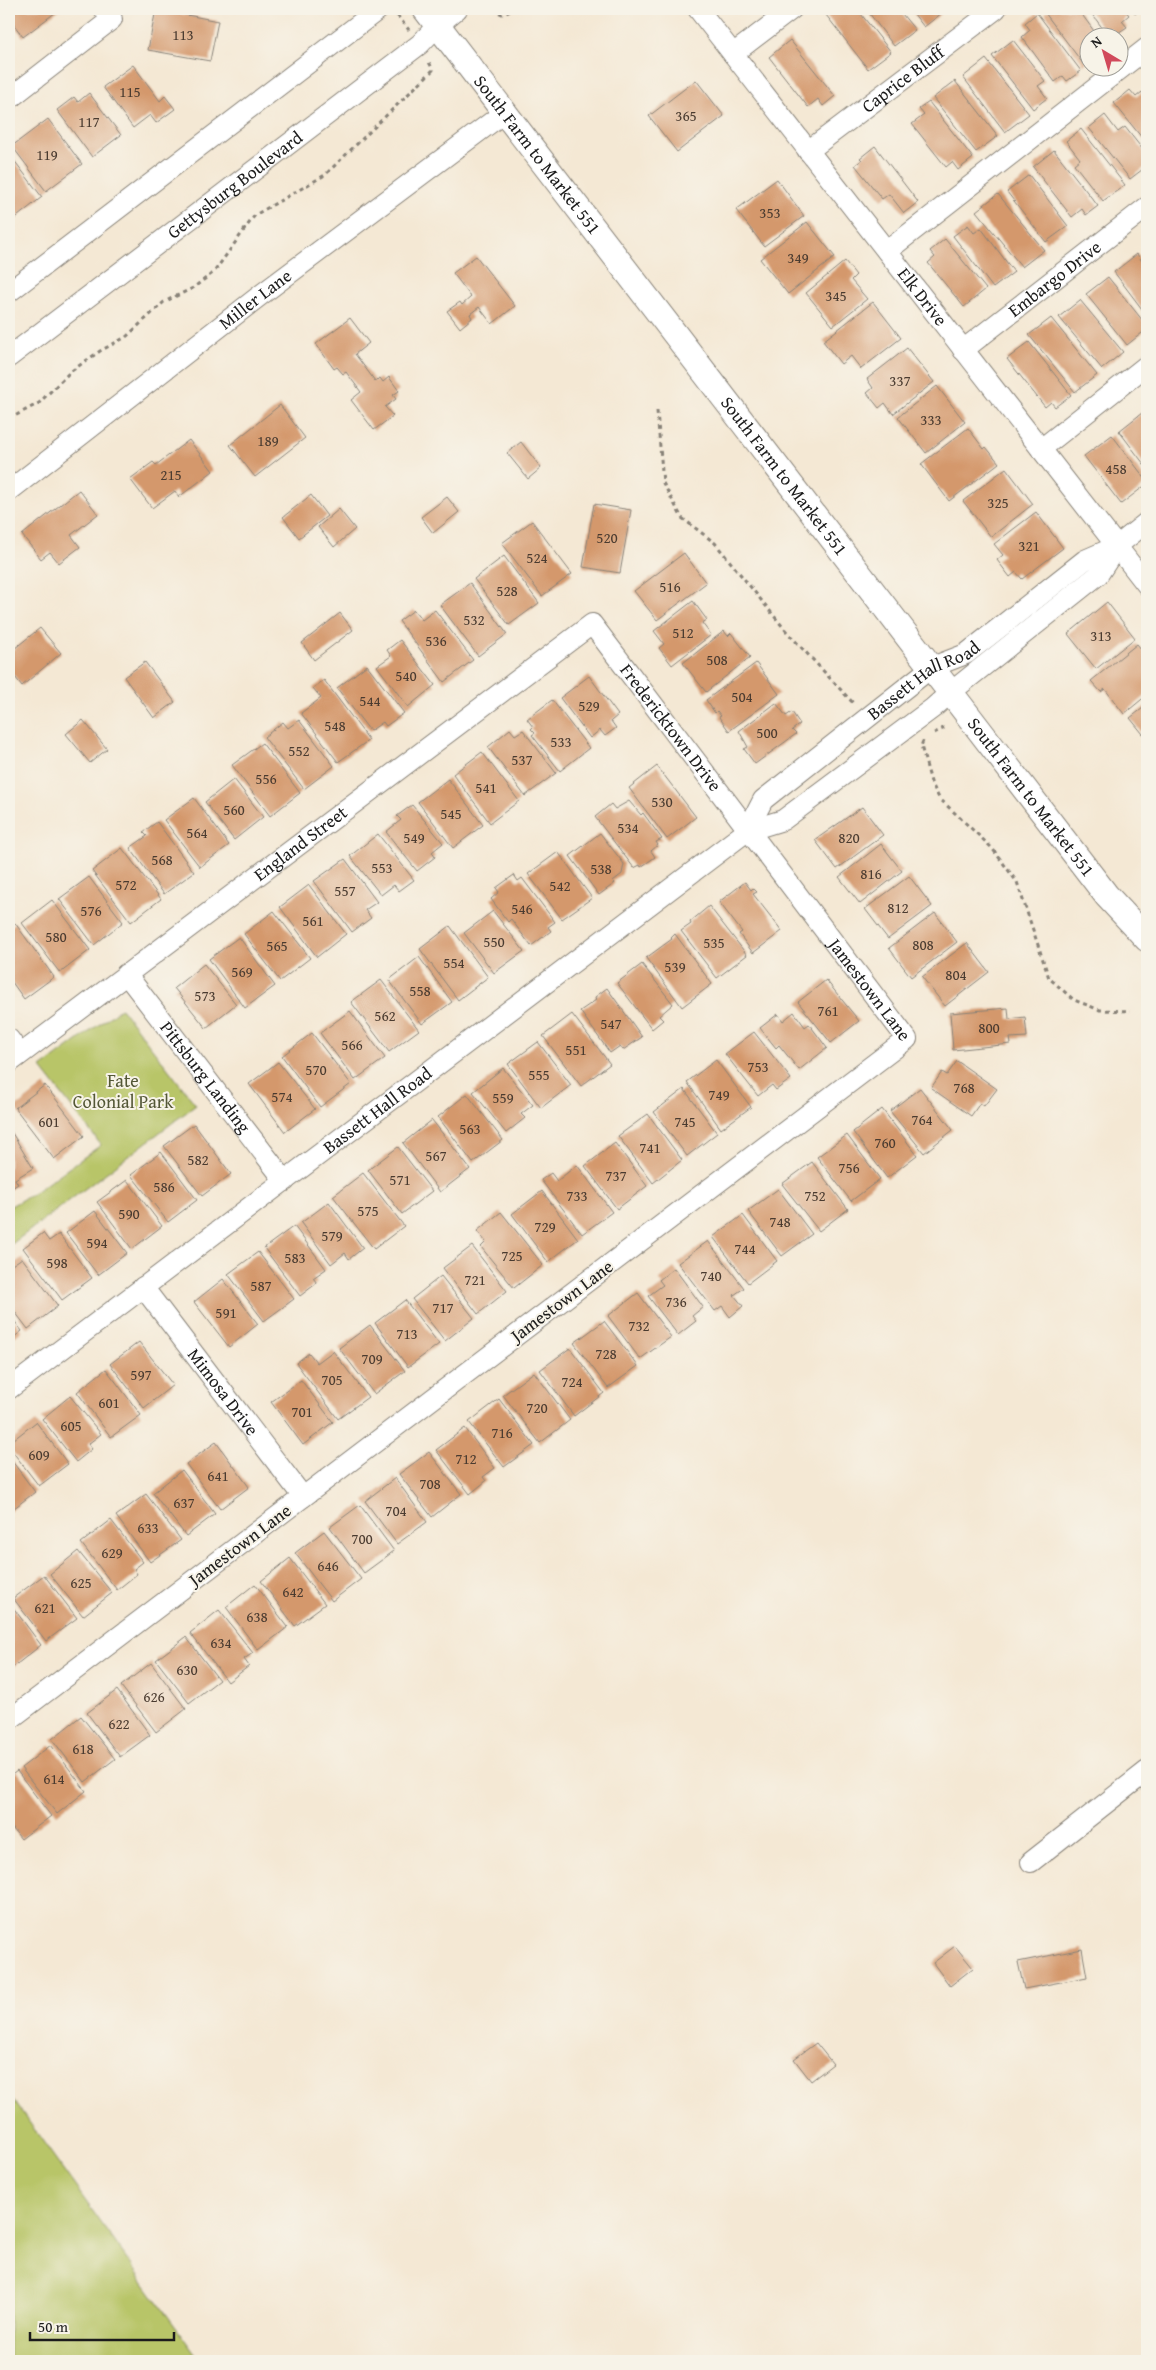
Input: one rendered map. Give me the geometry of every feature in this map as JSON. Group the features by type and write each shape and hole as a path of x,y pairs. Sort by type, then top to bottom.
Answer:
{"main road":[{"name":"South Farm to Market 551","path":"431,17 1107,896 1147,939"}],"street":[{"path":"9,292 379,9"},
{"name":"Gettysburg Boulevard","path":"9,357 420,44 431,17 457,9"},
{"name":"Elk Drive","path":"698,9 1147,585"},
{"path":"733,54 792,9"},
{"name":"Caprice Bluff","path":"808,151 996,9"},
{"path":"9,99 108,14"},
{"path":"887,251 1147,48"},
{"name":"Miller Lane","path":"9,491 262,294 505,112"},
{"name":"Embargo Drive","path":"963,350 1147,207"},
{"path":"1041,448 1147,366"},
{"name":"Bassett Hall Road","path":"747,831 764,800 932,667 966,654 1085,560 1117,546 1147,522"},
{"name":"Bassett Hall Road","path":"9,1389 747,831 784,820 933,708 1098,575 1117,546"},
{"name":"Fredericktown Drive","path":"592,624 747,831"},
{"name":"England Street","path":"13,1052 126,974 592,624"},
{"name":"Jamestown Lane","path":"9,1720 907,1039 747,831"},
{"name":"Pittsburg Landing","path":"126,974 285,1181"},
{"name":"Mimosa Drive","path":"143,1287 303,1497"},
{"path":"1031,1862 1147,1771"}],"path":[{"path":"492,9 502,14 512,9"},
{"path":"9,419 39,402 70,372 126,336 164,302 193,288 214,272 255,215 325,175 433,70"}],"green space":[{"name":"Fate Colonial Park","path":"121,1008 196,1105 9,1246 9,1207 32,1194 101,1145 41,1068"},
{"path":"9,2094 200,2361 9,2361"}],"building":[{"path":"9,9 60,9 23,37 9,18"},
{"path":"156,9 218,21 210,61 148,50"},
{"path":"833,9 857,9 891,52 868,69 826,15"},
{"path":"866,9 898,9 915,30 894,46"},
{"path":"910,9 947,9 924,27"},
{"path":"1051,9 1078,9 1092,28 1078,28 1078,57 1045,13"},
{"path":"1088,9 1124,9 1129,15 1122,21 1127,27 1125,28 1102,28"},
{"path":"1131,9 1141,9 1135,14"},
{"path":"1037,13 1078,67 1078,73 1067,81 1063,76 1055,82 1022,37 1030,30 1025,23"},
{"path":"790,40 835,96 823,106 818,99 808,107 769,57"},
{"path":"1013,40 1045,81 1038,86 1047,98 1033,109 992,56"},
{"path":"986,59 1029,114 1005,132 963,77"},
{"path":"133,65 160,101 165,96 175,109 156,123 150,115 133,128 103,87"},
{"path":"696,80 724,116 677,152 649,116"},
{"path":"955,81 998,136 976,152 933,98"},
{"path":"1130,90 1136,97 1142,92 1147,99 1147,144 1114,103"},
{"path":"89,93 121,135 92,157 57,110 74,97 78,102"},
{"path":"929,102 973,158 958,170 952,162 946,167 912,124 924,115 919,109"},
{"path":"1105,115 1118,132 1125,127 1147,155 1147,166 1130,179 1089,128"},
{"path":"48,119 82,164 46,191 12,146"},
{"path":"1081,129 1125,185 1103,201 1074,164 1080,159 1066,141"},
{"path":"875,146 918,202 904,213 889,194 882,199 855,165 862,160 860,158"},
{"path":"1054,150 1098,206 1086,215 1082,209 1072,217 1033,167"},
{"path":"10,155 42,197 13,220 9,215"},
{"path":"1029,175 1068,226 1046,242 1007,192"},
{"path":"777,179 804,216 764,246 736,210"},
{"path":"998,194 1044,250 1022,267 976,211"},
{"path":"807,222 835,257 788,294 760,259"},
{"path":"968,225 974,233 981,228 1014,272 993,288 953,236"},
{"path":"945,239 986,289 964,307 928,263 935,257 930,251"},
{"path":"1137,254 1147,268 1147,311 1145,313 1114,272"},
{"path":"476,256 515,306 492,324 479,307 470,314 472,318 460,328 447,311 460,302 462,305 471,297 453,273"},
{"path":"845,261 856,275 851,280 867,299 833,326 806,293"},
{"path":"1108,277 1147,326 1147,329 1127,345 1086,294"},
{"path":"1080,300 1123,352 1102,369 1059,317"},
{"path":"873,302 901,338 861,369 851,356 841,364 823,341"},
{"path":"350,318 369,343 355,354 375,381 380,378 383,382 389,377 399,391 393,395 396,399 385,407 393,416 374,430 351,400 361,392 346,372 343,374 337,367 334,369 316,344"},
{"path":"1051,318 1097,375 1075,392 1029,335"},
{"path":"1029,342 1071,395 1055,407 1051,402 1045,407 1007,359"},
{"path":"907,348 934,382 893,414 885,403 879,408 867,393 873,388 867,379"},
{"path":"937,386 965,422 926,453 898,417"},
{"path":"280,405 305,438 255,477 230,445"},
{"path":"1147,409 1147,468 1119,431"},
{"path":"968,428 984,449 986,447 999,463 949,501 921,464"},
{"path":"1112,435 1147,481 1147,484 1121,504 1084,456"},
{"path":"189,440 213,471 179,497 175,491 152,508 130,479 153,462 156,465"},
{"path":"521,442 541,468 528,479 507,453"},
{"path":"1006,468 1033,504 991,537 963,501"},
{"path":"79,490 98,514 71,535 80,547 59,563 50,552 41,559 22,535"},
{"path":"311,495 327,516 299,538 283,517"},
{"path":"447,497 459,512 433,533 421,517"},
{"path":"594,504 631,510 620,573 583,567"},
{"path":"339,509 355,529 334,547 318,527"},
{"path":"1036,512 1063,548 1022,579 1016,572 1010,577 997,560 1003,555 994,544"},
{"path":"532,521 572,574 542,596 502,543"},
{"path":"684,553 706,583 657,620 634,591"},
{"path":"504,556 539,603 509,625 474,579"},
{"path":"470,583 507,634 478,656 440,605"},
{"path":"693,601 707,620 702,623 711,635 672,665 659,648 664,644 654,631"},
{"path":"1107,602 1135,638 1096,669 1068,634"},
{"path":"414,610 422,620 435,610 473,660 444,682 399,621"},
{"path":"340,613 353,630 314,660 302,643"},
{"path":"40,628 61,653 22,686 9,669 9,653"},
{"path":"724,631 728,636 731,633 750,657 706,692 683,663"},
{"path":"400,640 435,685 408,707 377,666 391,656 387,650"},
{"path":"1137,644 1147,656 1147,695 1124,714 1105,689 1101,692 1091,681"},
{"path":"145,662 175,702 154,718 124,677"},
{"path":"756,663 779,694 729,731 719,717 721,716 717,711 715,713 706,700"},
{"path":"367,665 404,713 386,726 383,722 370,731 337,688"},
{"path":"589,676 618,715 611,721 616,728 605,736 600,730 590,738 560,698"},
{"path":"324,680 369,740 338,762 301,713 321,698 313,688"},
{"path":"552,700 589,748 560,771 532,735 535,733 527,719"},
{"path":"776,703 786,716 792,712 800,724 792,730 796,734 755,764 744,749 748,747 739,731"},
{"path":"1147,705 1147,739 1130,718"},
{"path":"83,720 107,749 90,763 66,734"},
{"path":"299,720 334,766 304,789 264,737 283,722 288,728"},
{"path":"510,729 515,735 523,730 556,773 525,796 488,747"},
{"path":"262,743 300,793 270,816 232,765"},
{"path":"482,752 519,801 490,823 453,774"},
{"path":"657,766 696,817 667,839 629,788"},
{"path":"234,779 263,817 234,840 205,802"},
{"path":"448,779 483,825 453,848 418,802"},
{"path":"194,798 229,845 200,867 164,820"},
{"path":"629,801 641,815 643,813 662,839 656,842 658,845 651,851 655,857 641,867 640,865 634,868 595,817 611,804 615,809"},
{"path":"412,805 443,843 432,852 435,857 417,871 386,832 401,820 397,816"},
{"path":"862,807 883,835 837,869 815,840"},
{"path":"157,822 194,872 164,894 130,848 147,836 143,832"},
{"path":"600,833 624,864 622,874 613,881 615,883 599,895 570,856"},
{"path":"378,834 414,880 399,891 394,885 381,895 350,856"},
{"path":"881,844 902,871 860,904 839,877"},
{"path":"122,848 161,899 131,922 92,871"},
{"path":"558,852 592,898 562,919 528,874"},
{"path":"345,859 377,902 365,910 371,918 352,932 314,881"},
{"path":"514,875 518,881 522,878 555,922 548,927 551,931 531,946 511,919 508,922 491,899 499,892 496,888"},
{"path":"909,876 932,906 888,939 865,909"},
{"path":"89,877 123,922 94,945 59,899"},
{"path":"745,882 751,890 753,888 757,892 753,894 782,931 753,953 739,934 742,932 719,902"},
{"path":"309,885 346,934 317,957 280,907"},
{"path":"52,900 90,950 60,973 22,923"},
{"path":"709,906 747,955 717,978 681,931"},
{"path":"274,911 310,958 280,981 244,934"},
{"path":"493,911 524,951 494,973 464,933"},
{"path":"935,913 957,942 911,977 889,948"},
{"path":"15,923 54,977 24,999 9,978 9,928"},
{"path":"450,926 488,977 458,1000 420,949"},
{"path":"675,934 712,984 682,1007 646,958 672,939"},
{"path":"239,937 275,986 245,1008 209,959"},
{"path":"967,943 989,972 945,1006 922,977"},
{"path":"419,957 452,1002 422,1024 389,980"},
{"path":"204,964 236,1004 206,1028 174,988"},
{"path":"642,964 673,1004 659,1016 663,1020 652,1029 617,983"},
{"path":"381,980 419,1030 389,1052 351,1002"},
{"path":"826,980 859,1021 831,1043 798,1002"},
{"path":"607,988 642,1037 623,1050 620,1046 610,1053 580,1011 596,1000 595,997"},
{"path":"1008,1008 1009,1019 1025,1017 1027,1037 1010,1038 1011,1044 953,1050 950,1013"},
{"path":"350,1011 385,1058 355,1080 320,1033"},
{"path":"794,1012 805,1027 809,1024 827,1048 799,1070 779,1045 776,1048 760,1028 778,1014 783,1021"},
{"path":"572,1014 610,1064 581,1086 543,1036"},
{"path":"754,1032 791,1079 776,1090 772,1085 758,1096 725,1054"},
{"path":"312,1033 351,1084 320,1107 282,1056"},
{"path":"538,1042 571,1085 541,1108 508,1064"},
{"path":"716,1060 751,1107 721,1129 687,1082"},
{"path":"957,1061 997,1089 984,1106 980,1103 971,1116 931,1088 942,1072 947,1075"},
{"path":"278,1062 315,1109 285,1132 249,1084"},
{"path":"503,1068 533,1105 521,1114 525,1118 506,1133 473,1092"},
{"path":"45,1085 84,1136 54,1159 15,1108"},
{"path":"920,1088 953,1130 924,1153 890,1111"},
{"path":"684,1089 717,1133 687,1156 654,1112"},
{"path":"467,1094 503,1140 473,1163 438,1117"},
{"path":"882,1109 917,1155 887,1178 853,1132"},
{"path":"648,1114 682,1160 653,1183 618,1136"},
{"path":"432,1120 470,1169 440,1192 403,1143"},
{"path":"194,1124 231,1174 202,1196 164,1146"},
{"path":"9,1128 33,1168 15,1179 18,1184 9,1190"},
{"path":"847,1135 880,1179 851,1201 817,1157"},
{"path":"615,1143 647,1186 617,1209 585,1166"},
{"path":"398,1147 432,1191 402,1214 368,1170"},
{"path":"161,1152 197,1200 168,1222 131,1175"},
{"path":"812,1162 848,1209 819,1231 782,1184"},
{"path":"577,1165 612,1212 582,1234 541,1180 551,1173 557,1181"},
{"path":"363,1173 404,1226 374,1249 333,1196"},
{"path":"127,1180 162,1226 132,1249 97,1202"},
{"path":"778,1189 812,1234 782,1256 748,1211"},
{"path":"542,1191 578,1239 548,1262 512,1214"},
{"path":"329,1202 363,1248 349,1259 345,1253 331,1264 301,1223"},
{"path":"95,1211 127,1253 98,1275 66,1233"},
{"path":"501,1212 543,1265 514,1288 481,1247 486,1242 477,1231"},
{"path":"743,1215 777,1261 748,1283 713,1237"},
{"path":"294,1226 326,1269 313,1278 317,1283 300,1296 264,1248"},
{"path":"43,1233 49,1241 59,1234 92,1278 62,1300 23,1248"},
{"path":"708,1241 744,1288 734,1295 743,1306 730,1317 722,1306 715,1311 678,1263"},
{"path":"472,1246 507,1291 478,1314 443,1268"},
{"path":"258,1252 294,1299 264,1321 228,1274"},
{"path":"22,1258 58,1306 28,1329 9,1304 9,1267"},
{"path":"674,1268 703,1307 692,1316 696,1321 678,1335 648,1296 663,1285 659,1280"},
{"path":"441,1276 474,1318 445,1341 412,1299"},
{"path":"223,1279 258,1324 229,1347 194,1302"},
{"path":"638,1293 671,1337 640,1359 608,1316"},
{"path":"405,1300 439,1344 408,1367 375,1323"},
{"path":"9,1314 22,1331 9,1341"},
{"path":"604,1321 638,1366 608,1388 574,1343"},
{"path":"370,1325 405,1371 374,1394 339,1348"},
{"path":"139,1342 173,1385 144,1408 110,1364"},
{"path":"570,1348 604,1393 574,1416 540,1370"},
{"path":"333,1351 368,1397 338,1419 296,1363 309,1353 317,1363"},
{"path":"106,1369 141,1415 111,1437 77,1392"},
{"path":"534,1372 570,1420 540,1443 503,1395"},
{"path":"301,1380 333,1422 303,1445 271,1402"},
{"path":"70,1396 101,1434 88,1444 92,1449 76,1462 42,1419"},
{"path":"499,1399 534,1445 504,1467 469,1422"},
{"path":"36,1422 68,1464 39,1486 9,1447 9,1443"},
{"path":"465,1428 495,1468 483,1477 486,1481 470,1494 436,1450"},
{"path":"216,1442 249,1487 220,1509 186,1464"},
{"path":"429,1452 461,1494 432,1517 399,1474"},
{"path":"9,1457 35,1492 9,1512"},
{"path":"182,1470 215,1514 186,1536 153,1493"},
{"path":"395,1478 427,1522 397,1544 365,1501"},
{"path":"146,1494 181,1540 150,1562 116,1516"},
{"path":"360,1505 394,1551 364,1573 330,1527"},
{"path":"111,1520 143,1562 134,1569 137,1574 117,1590 81,1543"},
{"path":"324,1531 361,1579 332,1601 295,1553"},
{"path":"78,1551 112,1593 83,1616 50,1574"},
{"path":"290,1558 325,1604 295,1626 261,1581"},
{"path":"44,1575 77,1618 46,1641 13,1598"},
{"path":"255,1584 288,1627 258,1650 226,1607"},
{"path":"9,1602 41,1645 12,1668 9,1664"},
{"path":"219,1610 253,1653 244,1659 249,1666 228,1682 190,1633"},
{"path":"186,1637 219,1680 189,1703 156,1660"},
{"path":"151,1663 186,1709 156,1732 121,1686"},
{"path":"117,1690 150,1735 120,1757 87,1713"},
{"path":"81,1716 115,1759 85,1782 52,1739"},
{"path":"51,1745 86,1791 57,1814 21,1768"},
{"path":"17,1771 51,1816 21,1839 9,1824 9,1777"},
{"path":"955,1946 973,1968 950,1986 933,1963"},
{"path":"1082,1949 1087,1977 1024,1989 1018,1962"},
{"path":"816,2043 833,2064 811,2081 794,2059"}]}
